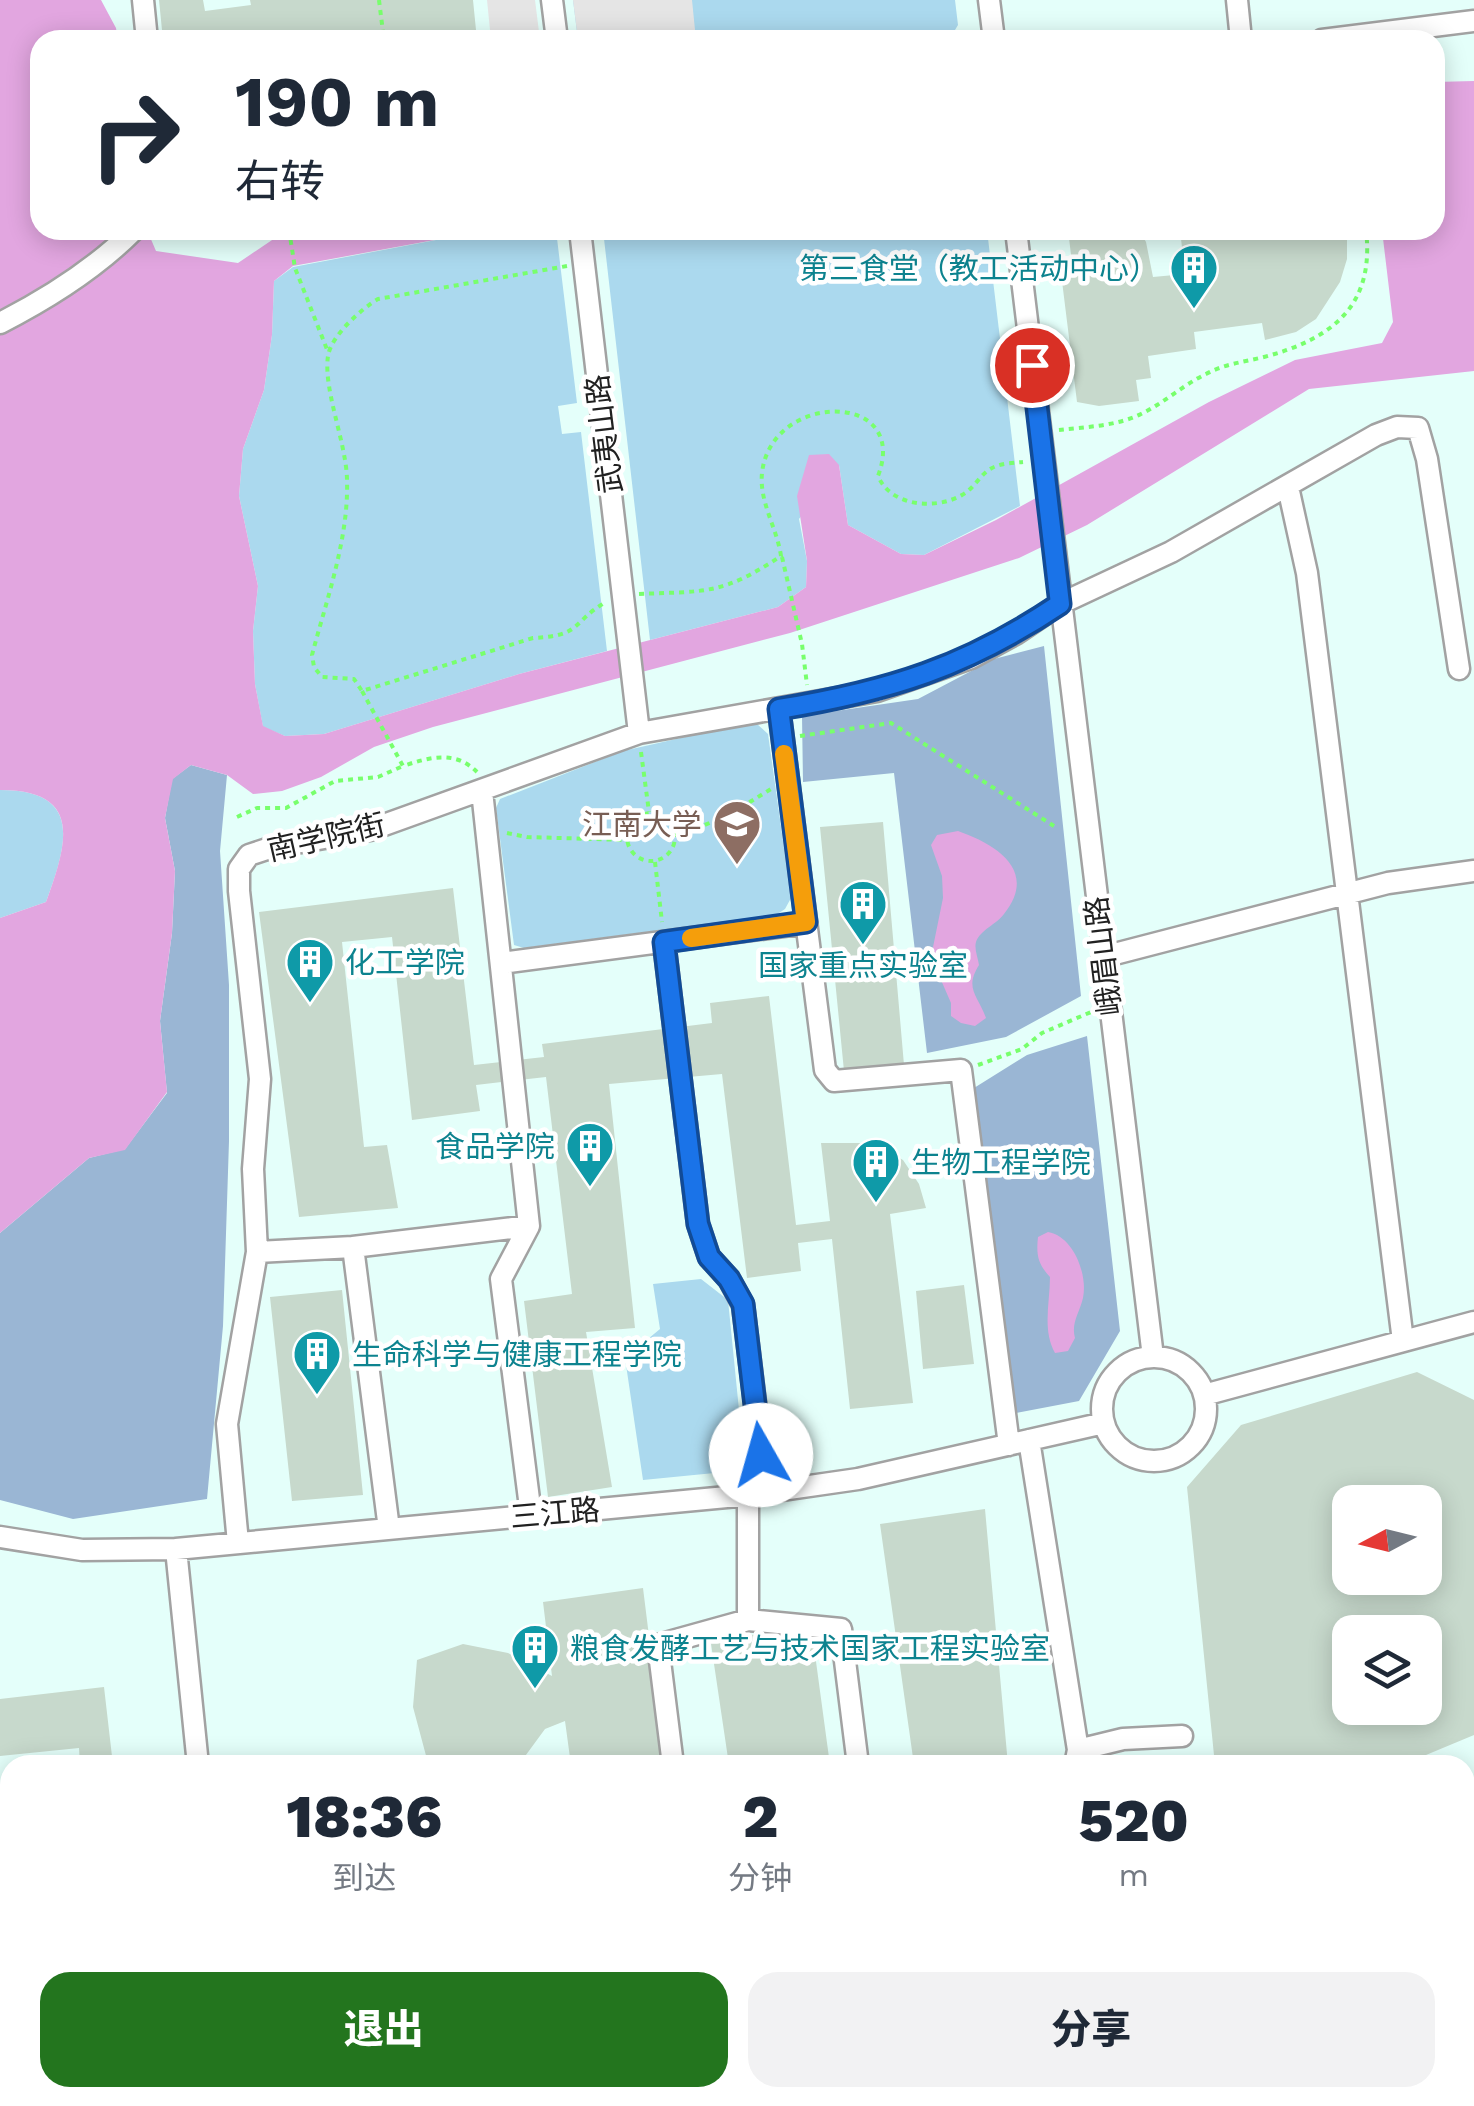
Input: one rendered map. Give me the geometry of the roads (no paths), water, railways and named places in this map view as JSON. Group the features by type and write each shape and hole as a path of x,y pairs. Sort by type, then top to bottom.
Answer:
{"street":[{"path":"143,0 146,30"},
{"path":"552,0 556,30"},
{"path":"989,0 993,30"},
{"path":"1236,0 1239,30"},
{"path":"1402,30 1474,21"},
{"path":"0,322 42,302 122,240"},
{"name":"武夷山路","path":"581,240 639,733"},
{"name":"峨眉山路","path":"1017,240 1152,1357"},
{"name":"南学院街","path":"238,1543 227,1424 257,1252 253,1169 260,1079 239,870 249,855 370,830 639,733 877,691 971,658 1018,633 1060,604 1170,552 1397,427 1418,428 1427,459 1459,668"},
{"path":"1288,487 1307,573 1403,1341"},
{"path":"779,709 825,1070 834,1081 961,1070 1019,1443 1075,1755"},
{"path":"482,791 529,1226 501,1280 532,1516"},
{"path":"1103,956 1388,882 1474,871"},
{"path":"501,963 806,922"},
{"path":"664,942 698,1224 709,1257 729,1279 743,1304 757,1494 748,1620"},
{"path":"257,1252 354,1247 529,1226"},
{"path":"354,1247 389,1529"},
{"path":"1204,1394 1474,1322"},
{"path":"1152,1357 1175,1361 1193,1375 1204,1394 1206,1411 1195,1442 1168,1460 1136,1458 1121,1450 1104,1423 1103,1400 1112,1378 1130,1362 1152,1357"},
{"name":"三江路","path":"0,1536 82,1550 176,1549 757,1494 858,1478 1104,1423"},
{"path":"176,1549 197,1755"},
{"path":"671,1755 658,1645 748,1620 841,1629 857,1755"},
{"path":"1083,1755 1123,1739 1182,1736"}],"place":[{"name":"第三食堂（教工活动中心）","path":"1194,310"},
{"name":"江南大学","path":"737,866"},
{"name":"国家重点实验室","path":"863,946"},
{"name":"化工学院","path":"310,1004"},
{"name":"食品学院","path":"590,1188"},
{"name":"生物工程学院","path":"876,1204"},
{"name":"生命科学与健康工程学院","path":"317,1396"},
{"name":"粮食发酵工艺与技术国家工程实验室","path":"535,1690"}]}
